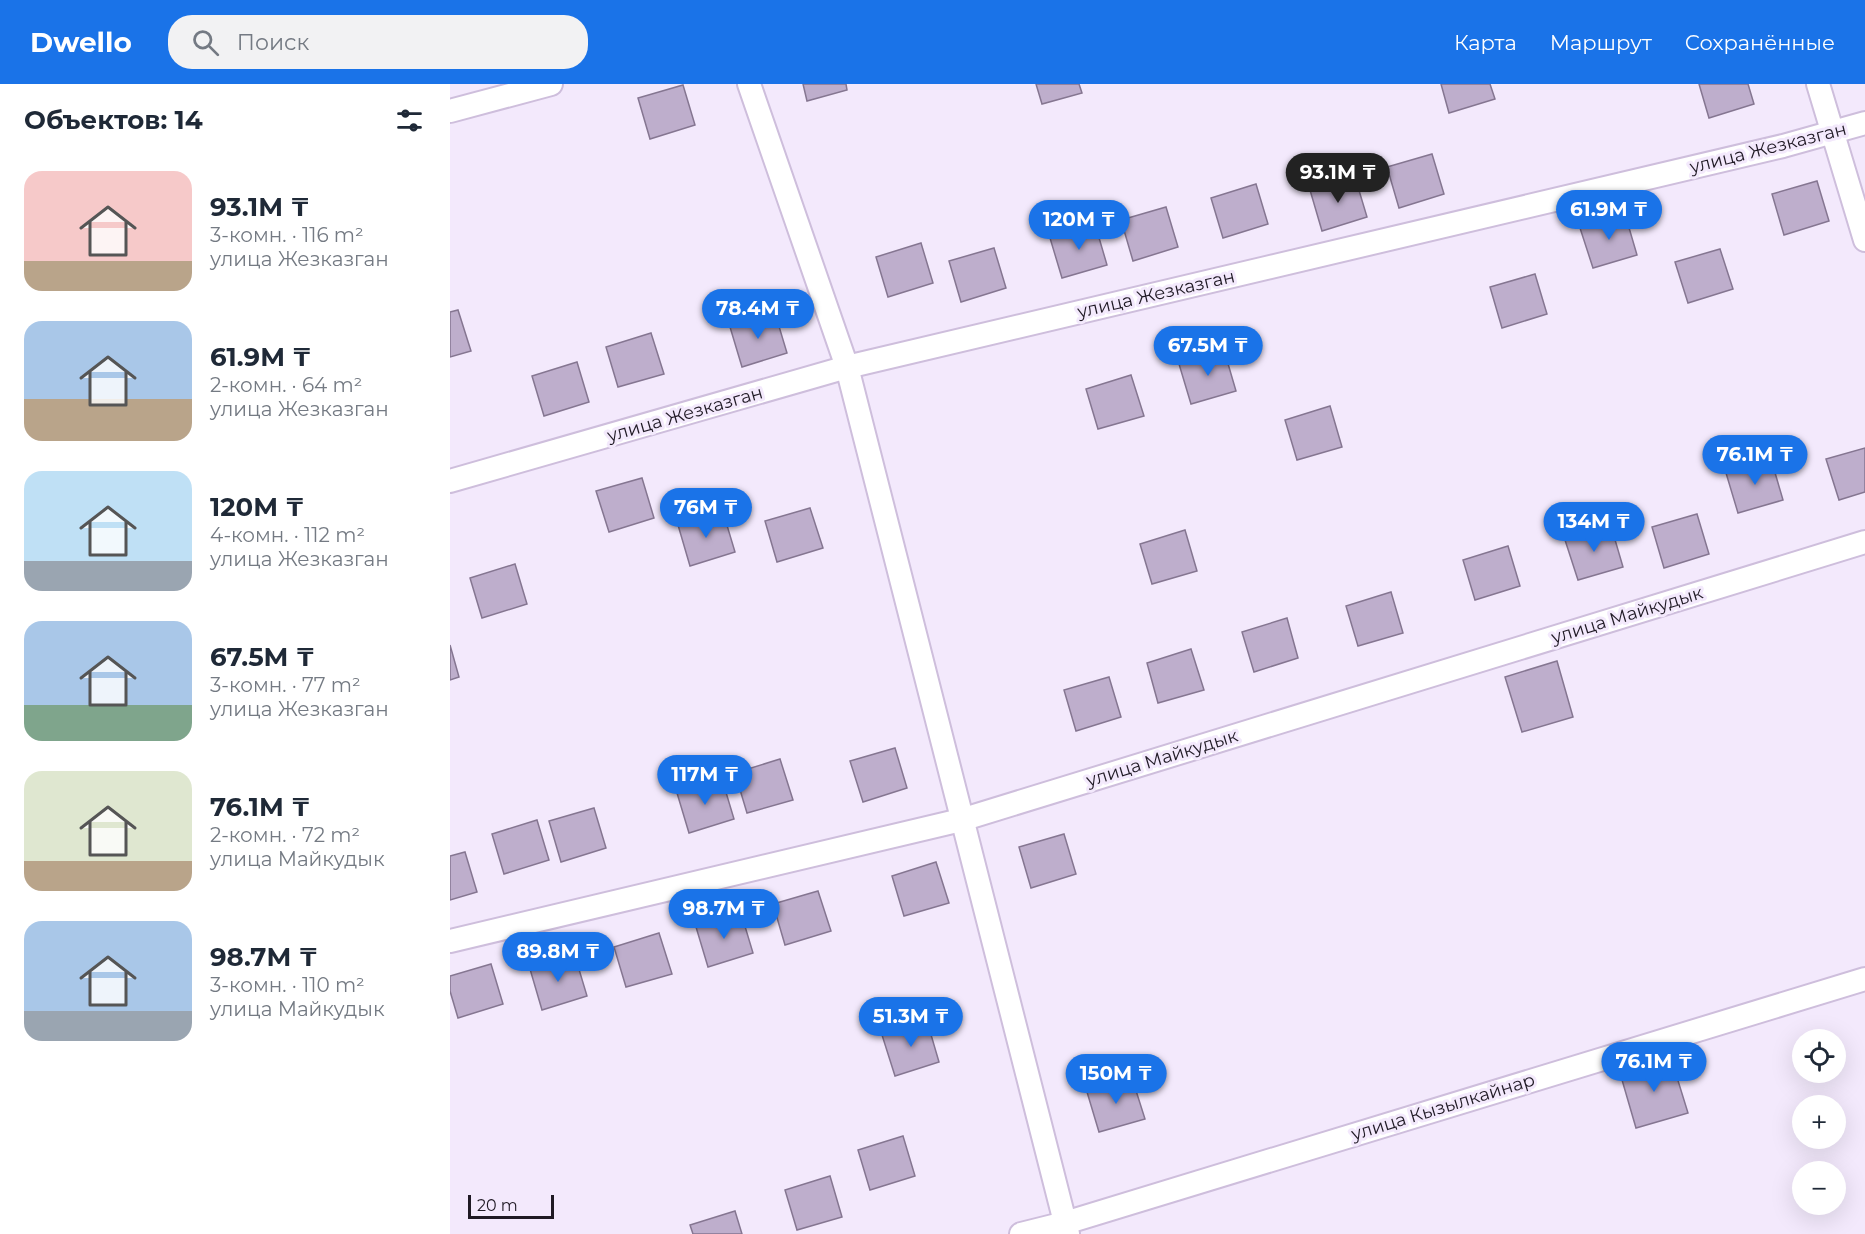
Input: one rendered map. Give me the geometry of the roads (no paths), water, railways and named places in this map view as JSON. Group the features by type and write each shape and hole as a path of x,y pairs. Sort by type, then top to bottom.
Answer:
{"street":[{"path":"450,111 551,84"},
{"path":"749,84 847,367 1067,1228"},
{"path":"1818,84 1865,240"},
{"name":"улица Жезказган","path":"450,481 847,367 1783,146 1865,123"},
{"name":"улица Майкудык","path":"450,941 961,820 1865,542"},
{"name":"улица Кызылкайнар","path":"1021,1234 1067,1228 1865,979"}]}
